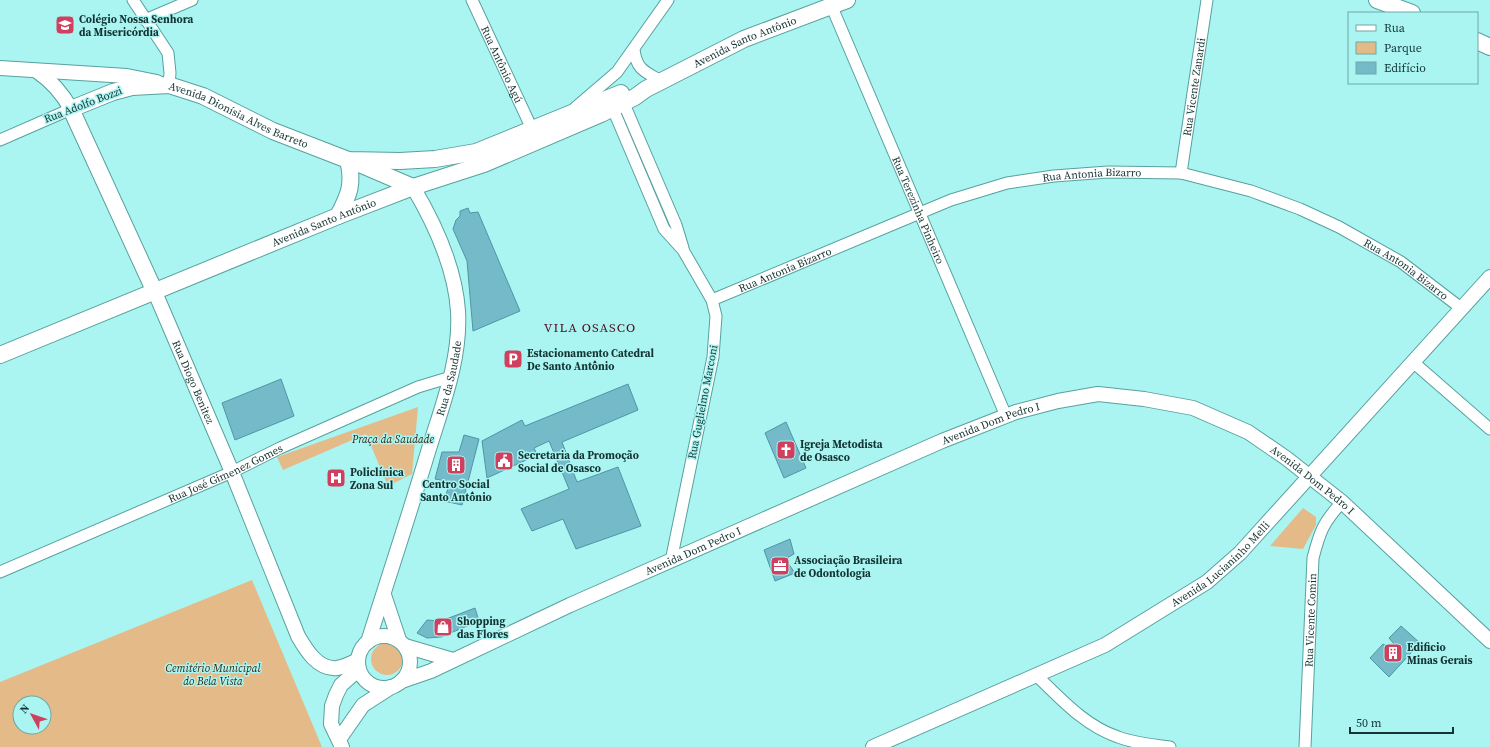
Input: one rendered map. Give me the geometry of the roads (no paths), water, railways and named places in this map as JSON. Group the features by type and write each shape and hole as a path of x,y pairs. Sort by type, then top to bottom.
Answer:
{"main road":[{"name":"Avenida Santo Antônio","path":"0,355 154,290 338,216 413,187 484,164 616,101 632,90 646,89 744,39 847,0"},
{"path":"1377,0 1404,8"},
{"path":"1478,41 1490,47"},
{"name":"Rua Adolfo Bozzi","path":"71,109 112,92 132,87 169,85"},
{"name":"Avenida Dionísia Alves Barreto","path":"169,85 203,96 273,131 348,160 428,159 476,152"},
{"path":"80,129 90,110 112,92"},
{"name":"Avenida Santo Antônio","path":"476,152 571,112 616,101"},
{"name":"Rua Diogo Benitez","path":"71,109 154,290"},
{"path":"348,160 413,187"},
{"path":"338,216 351,187 352,174 348,160"}],"street":[{"path":"133,0 168,53 170,68 169,85"},
{"path":"145,20 192,0"},
{"name":"Rua Antônio Agú","path":"472,0 532,129"},
{"path":"571,112 617,72 668,0"},
{"name":"Rua Vicente Zanardi","path":"1181,174 1207,0"},
{"name":"Rua Terezinha Pinheiro","path":"831,5 1006,416"},
{"path":"634,50 636,62 640,69 661,81"},
{"name":"Avenida Dionísia Alves Barreto","path":"0,68 38,72 64,71 127,76 169,85"},
{"name":"Rua Diogo Benitez","path":"38,72 61,91 71,109"},
{"name":"Rua Guglielmo Marconi","path":"616,101 664,229 683,250 712,300 716,316 713,357 671,561"},
{"name":"Rua Adolfo Bozzi","path":"0,140 71,109"},
{"name":"Rua Antonia Bizarro","path":"712,300 951,200 1007,184 1054,176 1108,172 1181,174 1251,191 1300,209 1339,227 1401,262 1461,308"},
{"name":"Rua da Saudade","path":"368,642 384,595 451,377 458,339 458,310 447,257 424,205 413,187"},
{"name":"Avenida Lucianinho Melli","path":"878,746 1105,645 1207,582 1240,553 1309,475 1490,277"},
{"name":"Rua Diogo Benitez","path":"154,290 232,472 269,568 298,636 308,653 318,662 328,667 338,668 359,665"},
{"path":"1413,362 1490,429"},
{"name":"Rua José Gimenez Gomes","path":"0,572 232,472 280,448 418,387 451,377"},
{"name":"Avenida Dom Pedro I","path":"397,684 431,671 570,605 942,441 1006,416 1058,401 1098,394 1144,399 1193,408 1248,432 1309,475 1342,502 1490,641"},
{"name":"Rua Vicente Comin","path":"1305,747 1313,558 1321,530 1326,521 1342,502"},
{"path":"341,743 363,705 397,684 410,669 411,661 402,643 384,595"},
{"path":"341,743 331,724 332,706 341,686 359,665 362,648 368,642 383,636 453,660"},
{"path":"359,665 367,682 374,686 382,688 397,684"},
{"path":"1036,676 1082,718 1101,729 1117,737 1135,742 1170,747"}],"place":[{"name":"Colégio Nossa Senhora da Misericórdia","path":"65,25"},
{"name":"Estacionamento Catedral De Santo Antônio","path":"513,359"},
{"name":"Igreja Metodista de Osasco","path":"786,450"},
{"name":"Secretaria da Promoção Social de Osasco","path":"504,461"},
{"name":"Centro Social Santo Antônio","path":"456,465"},
{"name":"Policlínica Zona Sul","path":"336,478"},
{"name":"Associação Brasileira de Odontologia","path":"780,566"},
{"name":"Shopping das Flores","path":"443,627"},
{"name":"Edificio Minas Gerais","path":"1393,653"}],"district":[{"name":"VILA OSASCO","path":"590,327"}],"park label":[{"name":"Praça da Saudade","path":"393,439"},
{"name":"Cemitério Municipal do Bela Vista","path":"213,674"}]}
